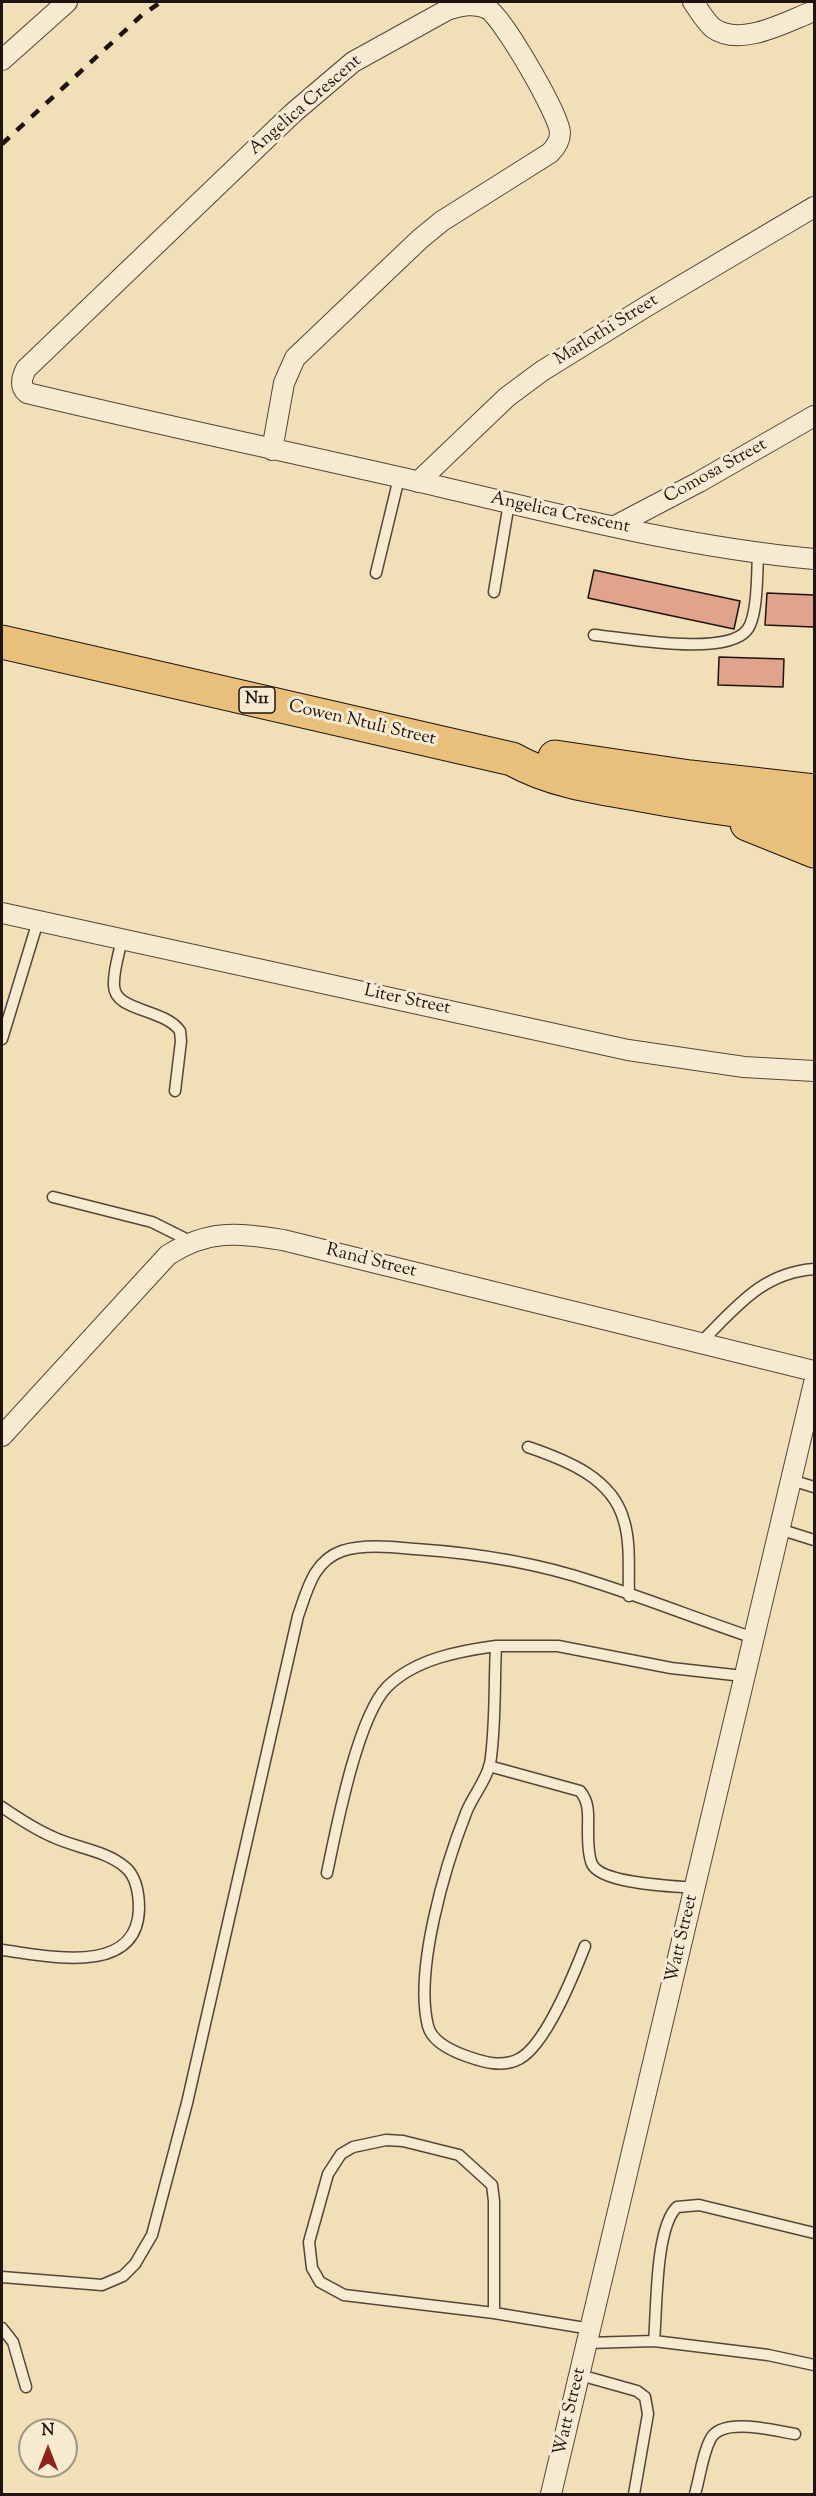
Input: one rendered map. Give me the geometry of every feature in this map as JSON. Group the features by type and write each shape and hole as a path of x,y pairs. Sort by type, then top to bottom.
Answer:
{"highway":[{"name":"Cowen Ntuli Street","path":"2,642 512,759 534,771 567,780 687,804 812,797"},
{"name":"Cowen Ntuli Street","path":"512,759 537,756 563,758 812,797"},
{"path":"687,804 781,836 814,851"}],"street":[{"path":"2,60 67,2"},
{"path":"693,2 710,26 732,35 761,31 814,11"},
{"name":"Angelica Crescent","path":"272,450 284,383 295,358 420,239 442,221 550,153 559,141 558,122 509,33 499,18 486,8 468,5 447,10 353,62 293,113 26,369 22,375 22,386 27,393 272,450 509,503 721,549 814,559"},
{"name":"Marlothi Street","path":"409,480 542,371 814,207"},
{"name":"Comosa Street","path":"615,526 699,482 814,416"},
{"name":"Liter Street","path":"2,913 628,1050 744,1067 814,1071"},
{"name":"Rand Street","path":"2,1436 168,1255 190,1241 216,1234 283,1240 814,1371"},
{"name":"Watt Street","path":"551,2494 814,1383"}],"lane":[{"path":"376,573 409,480"},
{"path":"494,592 509,503"},
{"path":"594,635 701,645 710,645 740,636 750,623 758,553"},
{"path":"2,1040 38,921"},
{"path":"122,939 114,977 116,994 125,1004 163,1016 180,1031 176,1091"},
{"path":"53,1197 152,1222 190,1241"},
{"path":"700,1343 755,1290 771,1279 814,1269"},
{"path":"528,1447 578,1467 602,1486 618,1506 626,1532 629,1596"},
{"path":"791,1480 814,1487"},
{"path":"779,1529 814,1540"},
{"path":"2,2277 102,2285 123,2276 129,2270 144,2251 152,2235 186,2103 298,1616 314,1572 342,1551 383,1548 431,1550 482,1556 594,1582 754,1638"},
{"path":"496,1646 489,1766 468,1806 457,1835 442,1894 425,1982 425,2014 429,2030 438,2042 485,2063 502,2063 519,2059 530,2050 558,2008 585,1946"},
{"path":"327,1874 356,1753 385,1689 400,1676 423,1664 471,1649 496,1646 558,1646 671,1668 743,1676"},
{"path":"489,1766 580,1791 587,1801 589,1851 592,1864 597,1871 622,1879 695,1888"},
{"path":"2,1807 53,1838 122,1864 133,1875 138,1888 139,1910 134,1932 126,1941 97,1956 66,1958 2,1950"},
{"path":"494,2313 494,2201 492,2185 484,2176 459,2156 403,2141 369,2142 341,2154 328,2174 309,2242 309,2258 320,2282 344,2295 494,2313 589,2336 654,2341 768,2355 814,2366"},
{"path":"654,2341 663,2242 667,2223 677,2207 699,2205 814,2233"},
{"path":"2,2328 13,2342 26,2387"},
{"path":"580,2375 637,2391 645,2397 648,2414 634,2494"},
{"path":"695,2494 710,2439 719,2430 747,2427 795,2434"}],"building":[{"path":"594,570 740,601 734,629 588,598"},
{"path":"767,593 814,595 814,627 765,625"},
{"path":"719,657 784,659 783,687 718,685"}],"railway":[{"path":"2,144 142,15 161,2"}]}
